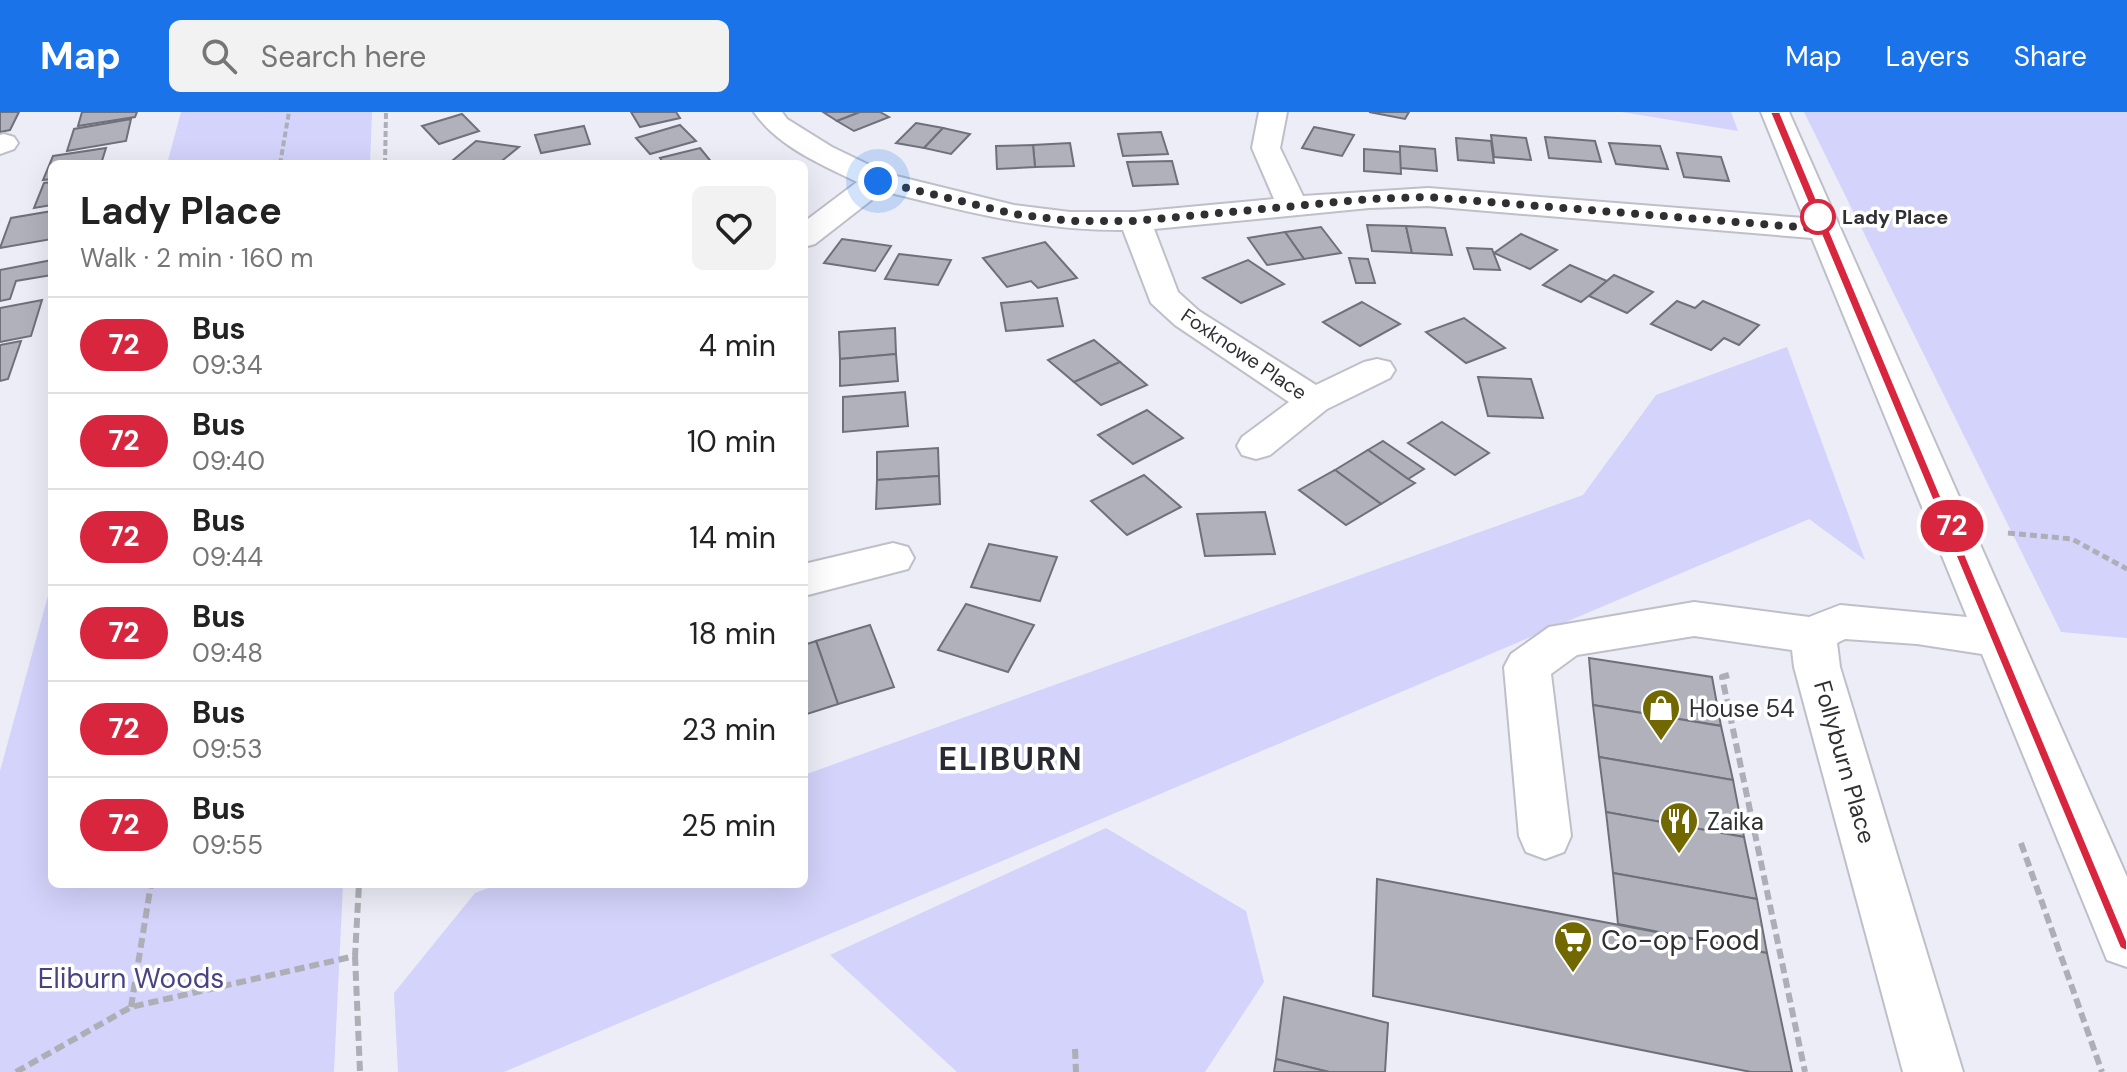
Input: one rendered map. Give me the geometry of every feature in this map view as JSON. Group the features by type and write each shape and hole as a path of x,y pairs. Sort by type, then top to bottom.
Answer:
{"street":[{"path":"768,112 777,125 822,153 878,181 1014,214 1070,221 1135,221 1292,205 1428,197 1823,229"},
{"path":"1273,112 1266,148 1292,205"},
{"path":"1775,112 2127,941"},
{"path":"808,234 878,181"},
{"name":"Foxknowe Place","path":"1135,221 1163,296 1187,318 1314,401"},
{"name":"Foxknowe Place","path":"1256,446 1314,401 1377,370"},
{"path":"808,579 893,558"},
{"path":"1545,836 1527,667 1565,639 1694,619 1813,635 1840,622 1917,627 2001,639"},
{"name":"Follyburn Place","path":"1813,635 1817,667 1933,1072"}],"path":[{"path":"281,160 289,112"},
{"path":"385,160 386,112"},
{"path":"1952,527 2072,539 2127,569"},
{"path":"1744,625 1756,668 1722,677 1805,1072"},
{"path":"131,1007 150,888"},
{"path":"359,888 355,956 360,1072"},
{"path":"16,1072 131,1007 355,956"},
{"path":"1075,1049 1076,1072"}],"green space":[{"path":"181,112 372,112 370,160 168,160"},
{"path":"1622,112 1731,112 1738,131"},
{"path":"1804,112 2127,112 2127,638 2061,632"},
{"path":"1787,347 1865,560 1809,519 504,1072 398,1072 394,993 475,893 488,888 808,888 808,774 1583,495 1656,395"},
{"name":"Eliburn Woods","path":"48,596 48,888 343,888 334,1072 0,1072 0,771"},
{"path":"1106,828 1246,911 1264,982 1205,1072 957,1072 830,955"}],"building":[{"path":"0,112 19,112 10,130 0,132"},
{"path":"82,112 137,112 135,117 78,126"},
{"path":"631,112 676,112 680,118 640,127"},
{"path":"823,112 860,112 837,121"},
{"path":"860,112 880,112 889,117 854,131 837,121"},
{"path":"1369,112 1409,112 1405,119"},
{"path":"462,114 479,131 439,144 422,126"},
{"path":"131,119 126,141 67,151 74,129"},
{"path":"916,123 943,128 924,148 896,143"},
{"path":"680,125 696,141 650,154 636,138"},
{"path":"584,126 590,144 541,153 535,135"},
{"path":"1314,127 1354,135 1342,156 1302,148"},
{"path":"943,128 970,134 951,154 924,148"},
{"path":"1161,132 1168,154 1123,156 1118,134"},
{"path":"1491,135 1526,138 1531,160 1494,157"},
{"path":"1545,137 1595,141 1601,162 1549,158"},
{"path":"1456,138 1491,141 1494,163 1458,160"},
{"path":"476,141 519,147 503,160 453,160"},
{"path":"1070,143 1074,166 1035,167 1033,145"},
{"path":"1609,143 1660,146 1668,169 1616,164"},
{"path":"1033,145 1035,167 997,169 996,146"},
{"path":"1400,146 1435,149 1437,171 1400,168"},
{"path":"106,148 102,160 51,160 53,156"},
{"path":"700,148 710,160 661,160 660,158"},
{"path":"1364,149 1400,152 1401,174 1364,171"},
{"path":"1677,153 1721,157 1729,181 1684,177"},
{"path":"1172,161 1178,184 1133,186 1127,162"},
{"path":"48,182 48,206 34,208 44,183"},
{"path":"48,212 48,240 0,248 11,218"},
{"path":"1367,225 1406,226 1412,253 1372,251"},
{"path":"1406,226 1445,228 1452,255 1412,253"},
{"path":"1321,227 1341,253 1304,259 1285,232"},
{"path":"1285,232 1304,259 1267,265 1248,238"},
{"path":"1521,234 1557,250 1530,269 1494,253"},
{"path":"842,239 891,246 875,271 824,263"},
{"path":"1045,242 1077,278 1038,288 1031,281 1007,287 983,258"},
{"path":"1467,248 1492,249 1500,270 1474,269"},
{"path":"899,254 951,260 938,285 885,279"},
{"path":"1349,258 1368,259 1375,283 1356,283"},
{"path":"1248,260 1284,284 1241,303 1203,278"},
{"path":"48,261 48,276 16,281 10,299 0,301 0,270"},
{"path":"1570,265 1607,281 1581,302 1543,285"},
{"path":"1614,275 1653,292 1627,313 1589,296"},
{"path":"1057,298 1063,326 1006,331 1001,303"},
{"path":"42,300 31,336 0,342 0,308"},
{"path":"1677,301 1695,308 1703,301 1759,325 1739,345 1724,338 1711,350 1651,324"},
{"path":"1362,302 1400,324 1360,346 1323,322"},
{"path":"1464,318 1505,348 1466,363 1426,332"},
{"path":"895,328 896,354 840,359 839,332"},
{"path":"1094,340 1120,362 1074,382 1048,360"},
{"path":"21,341 8,379 0,381 0,345"},
{"path":"896,354 898,381 840,386 840,359"},
{"path":"1120,362 1147,385 1101,405 1074,382"},
{"path":"1478,377 1531,379 1543,418 1488,416"},
{"path":"905,392 908,426 843,432 843,397"},
{"path":"1147,410 1183,438 1133,464 1098,435"},
{"path":"1442,422 1489,453 1455,475 1408,443"},
{"path":"1383,441 1424,469 1408,479 1368,450"},
{"path":"938,448 939,476 877,480 877,452"},
{"path":"1368,450 1415,483 1381,504 1335,470"},
{"path":"1335,470 1381,504 1346,525 1299,490"},
{"path":"1144,475 1181,507 1127,535 1091,501"},
{"path":"939,476 940,504 876,509 877,480"},
{"path":"1265,512 1275,554 1205,556 1197,514"},
{"path":"989,544 1057,557 1040,601 971,587"},
{"path":"966,604 1034,625 1008,672 938,650"},
{"path":"870,625 894,687 838,704 816,641"},
{"path":"816,641 838,704 808,714 808,644"},
{"path":"1589,658 1712,677 1721,726 1593,705"},
{"name":"House 54","path":"1593,705 1721,726 1733,780 1599,757"},
{"path":"1599,757 1733,780 1744,837 1606,812"},
{"name":"Zaika","path":"1606,812 1744,837 1757,899 1613,873"},
{"path":"1613,873 1757,899 1767,953 1618,924"},
{"name":"Co-op Food","path":"1377,879 1767,953 1792,1072 1751,1072 1373,996"},
{"path":"1284,997 1388,1023 1385,1072 1329,1072 1276,1059"},
{"path":"1276,1059 1329,1072 1274,1072"}],"bus line":[{"name":"72","path":"1775,112 2127,941"}],"place":[{"name":"Lady Place","path":"1818,217"},
{"name":"House 54","path":"1661,742"},
{"name":"Zaika","path":"1679,855"},
{"name":"Co-op Food","path":"1573,974"}],"district":[{"name":"ELIBURN","path":"1011,759"}],"route":[{"path":"878,181 1014,214 1070,221 1135,221 1369,199 1428,197 1823,229 1818,217"}]}
